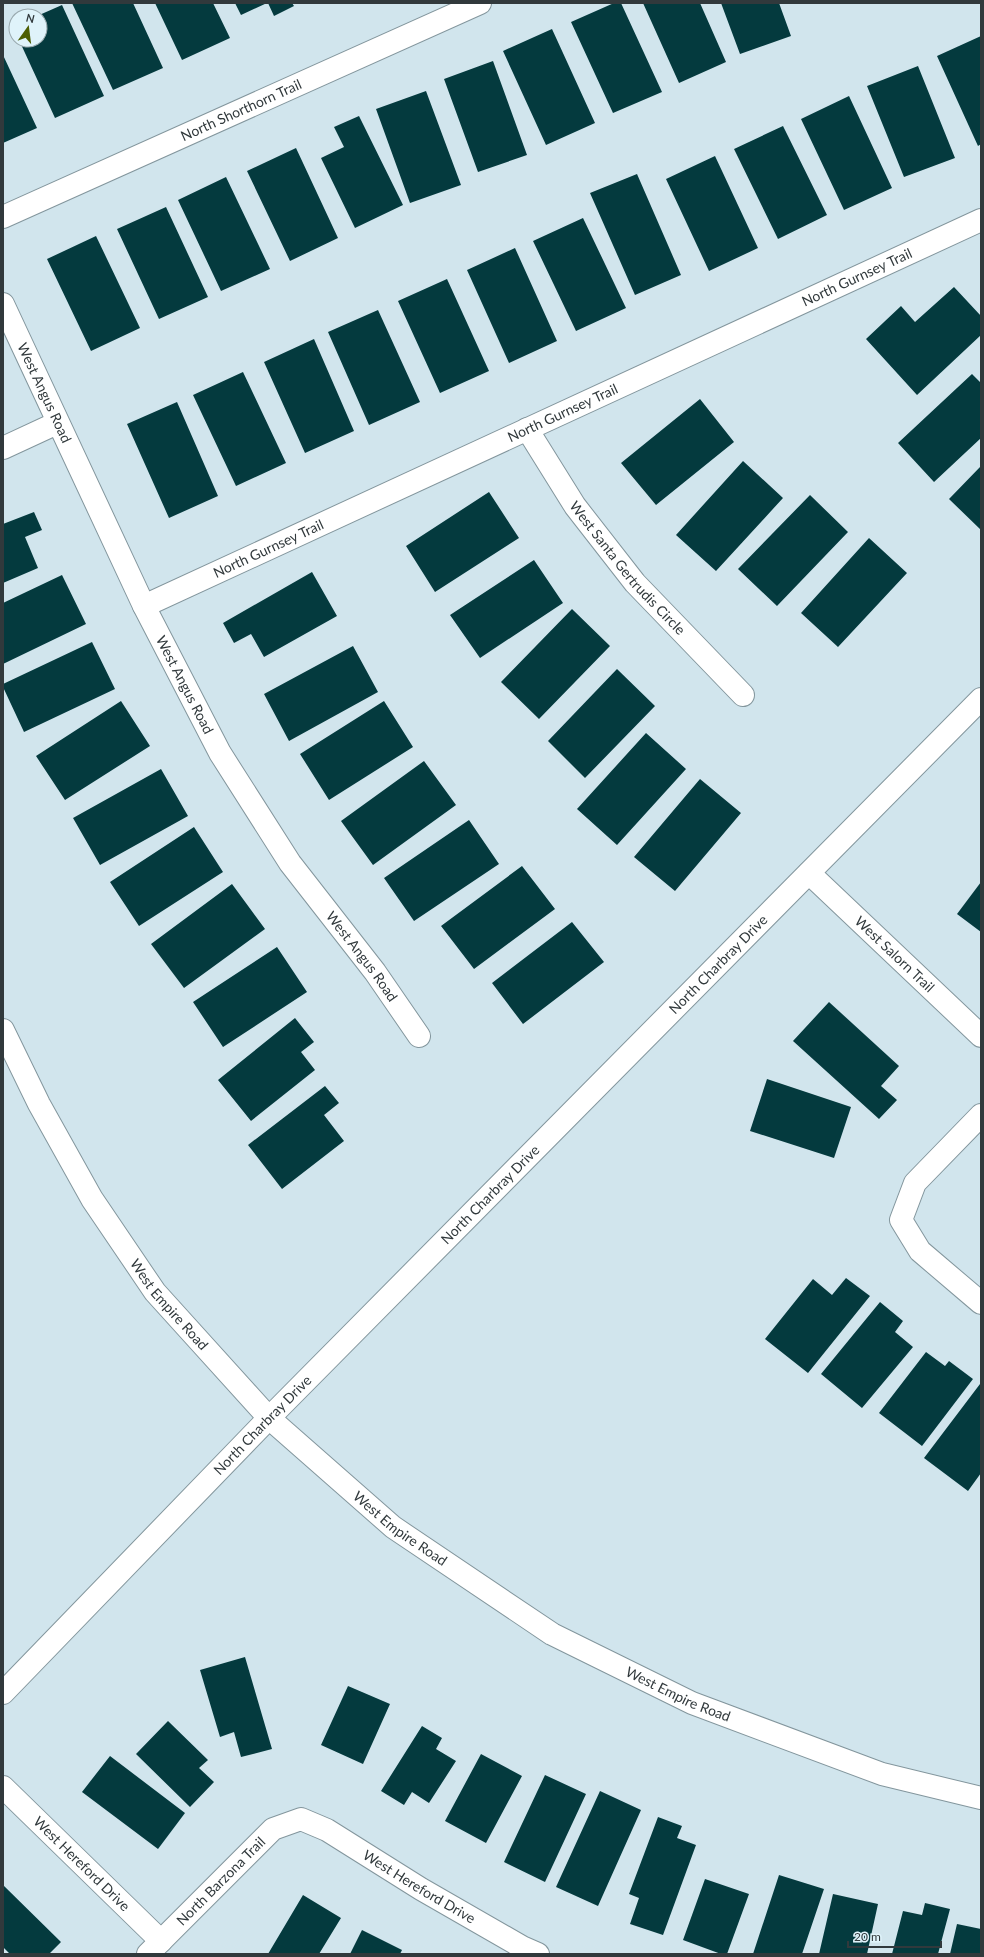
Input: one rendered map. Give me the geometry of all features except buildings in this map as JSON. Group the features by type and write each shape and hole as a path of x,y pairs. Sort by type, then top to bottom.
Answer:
{"street":[{"name":"North Shorthorn Trail","path":"3,217 480,3"},
{"name":"North Gurnsey Trail","path":"144,606 981,220"},
{"name":"West Angus Road","path":"3,304 57,423 144,606 220,753 282,850 375,972 419,1036"},
{"path":"3,448 57,423"},
{"name":"West Santa Gertrudis Circle","path":"527,429 575,506 635,583 743,695"},
{"name":"North Charbray Drive","path":"3,1693 269,1418 981,699"},
{"name":"West Salorn Trail","path":"809,873 981,1036"},
{"name":"West Empire Road","path":"3,1030 39,1104 92,1199 154,1292 269,1418 393,1527 552,1634 692,1703 882,1774 981,1798"},
{"path":"981,1115 915,1183 901,1220 920,1251 981,1303"},
{"name":"West Hereford Drive","path":"3,1787 155,1947"},
{"name":"West Hereford Drive","path":"300,1819 328,1830 421,1889 522,1947 538,1954"},
{"name":"North Barzona Trail","path":"155,1947 273,1829 300,1819"}]}
